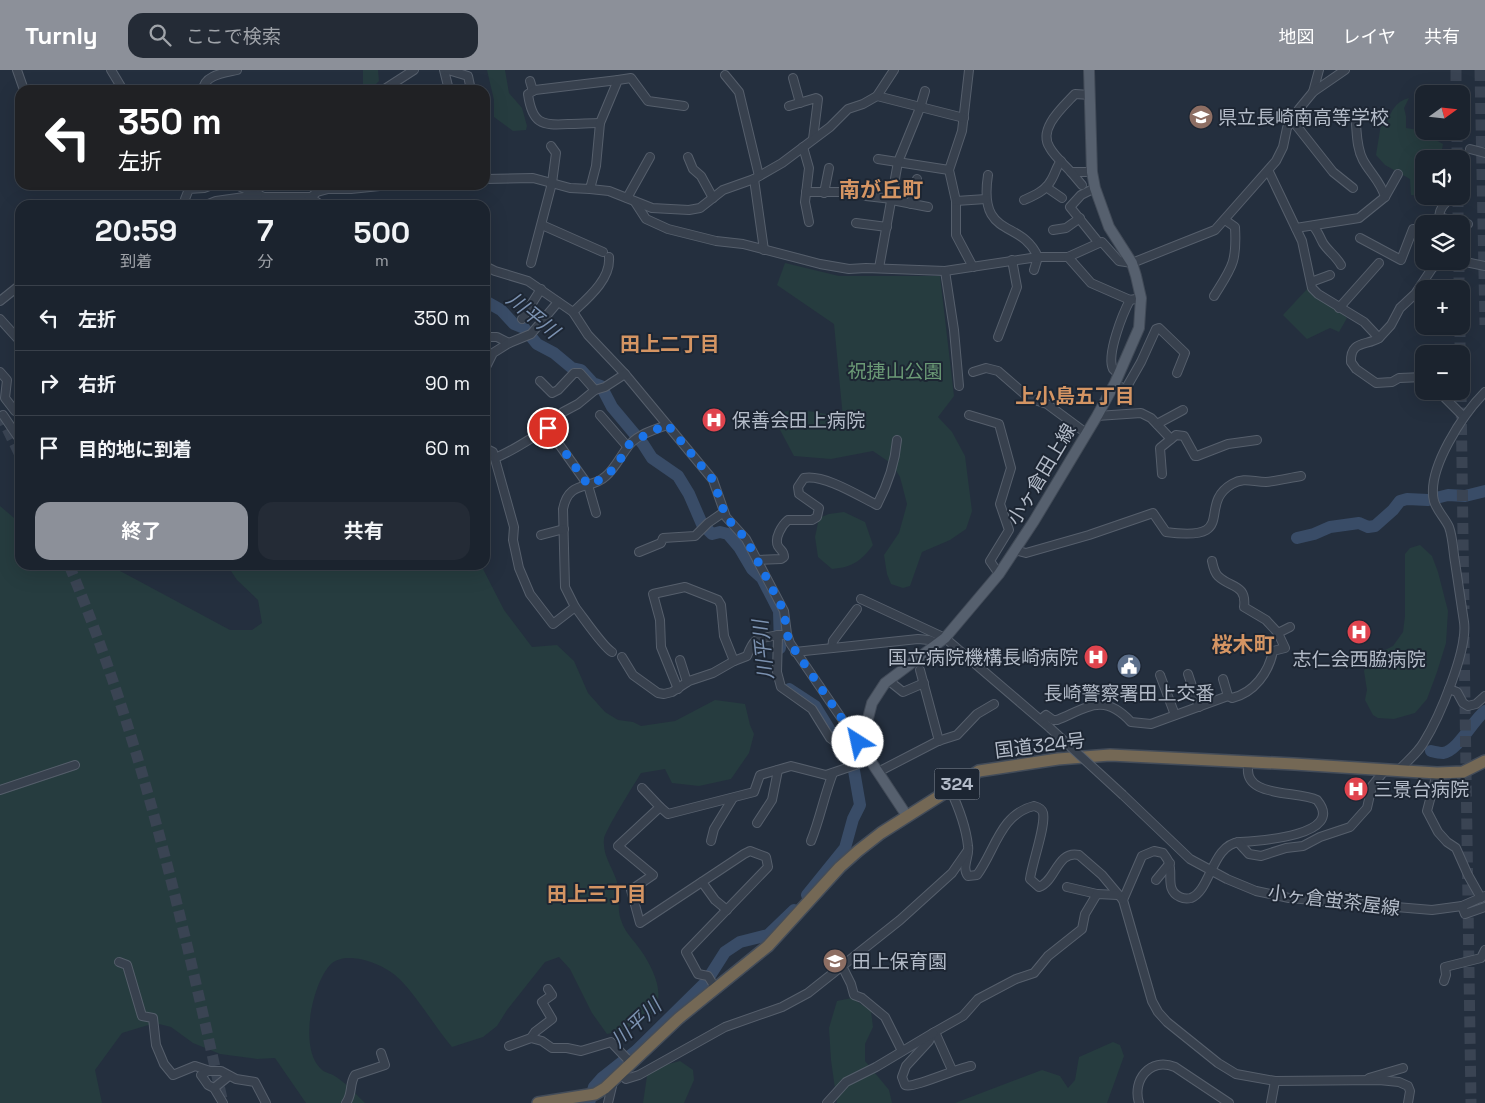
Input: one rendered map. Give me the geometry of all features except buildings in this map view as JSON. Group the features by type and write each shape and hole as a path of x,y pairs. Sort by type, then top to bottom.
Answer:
{"highway":[{"name":"国道324号","path":"538,1103 595,1094 617,1078 679,1018 768,946 849,859 881,833 979,770 1076,757 1110,756 1437,773 1463,772 1485,761"}],"main road":[{"name":"小ヶ倉田上線","path":"907,816 870,760 866,740 868,712 875,697 888,680 941,641 999,574 1097,416 1117,379 1139,328 1141,298 1132,263 1110,226 1095,188 1092,172 1090,70"}],"street":[{"path":"17,70 22,85"},
{"path":"112,70 120,85"},
{"path":"204,85 208,79 236,70"},
{"path":"395,85 414,70"},
{"path":"444,70 448,85"},
{"path":"448,70 468,76 470,85"},
{"path":"490,179 532,178 570,188 609,191 652,208 689,210 703,206 733,186 756,178 803,148 830,127 848,109 863,104 877,96 894,70"},
{"path":"969,70 964,118 949,170 956,201 956,235 973,267"},
{"path":"1313,92 1318,70"},
{"path":"635,202 639,212 646,219 668,228 716,241 743,244 835,267 945,271 1038,257 1068,257 1102,242 1119,261 1132,263 1215,230 1269,172 1283,147 1286,128 1313,92 1345,70"},
{"path":"600,123 546,125 538,119 530,108 528,94 533,91 618,80 630,74 648,101 684,106"},
{"path":"726,75 739,92 756,178 764,250"},
{"path":"793,78 800,103"},
{"path":"530,80 533,91"},
{"path":"590,189 596,166 600,123 618,80"},
{"path":"879,268 898,162 925,91"},
{"path":"1082,185 1049,147 1047,131 1055,117 1075,94 1090,95"},
{"path":"877,96 964,118"},
{"path":"789,106 818,99 813,139"},
{"path":"1292,120 1333,172 1353,188"},
{"path":"1356,124 1358,145 1363,159 1378,181 1385,197"},
{"path":"531,263 552,183 556,153 551,146"},
{"path":"803,148 809,168 806,192 809,222"},
{"path":"1470,149 1485,153"},
{"path":"627,198 650,157"},
{"path":"688,157 693,169 701,176 713,198"},
{"path":"878,159 949,170"},
{"path":"1024,200 1050,183 1055,168 1061,160"},
{"path":"824,193 829,168"},
{"path":"1071,172 1092,172"},
{"path":"1269,172 1302,241 1311,282 1318,294 1364,322 1379,338"},
{"path":"1296,228 1359,218 1385,197 1398,174"},
{"path":"988,176 986,199 991,214 996,222 1030,244 1038,257 1034,270"},
{"path":"911,204 916,179"},
{"path":"1046,187 1062,198"},
{"path":"1095,188 1081,195 1070,207 1099,243"},
{"path":"247,190 258,195 270,197 310,197 314,200"},
{"path":"257,190 258,195"},
{"path":"307,200 324,190"},
{"path":"806,192 840,192"},
{"path":"223,200 258,195"},
{"path":"866,196 928,207"},
{"path":"956,201 986,199"},
{"path":"1053,230 1066,228 1080,218"},
{"path":"1214,296 1235,260 1235,227 1225,220"},
{"path":"856,222 887,227"},
{"path":"542,225 606,255 610,266 600,283 573,312"},
{"path":"1313,226 1318,231 1324,244 1337,258 1340,265"},
{"path":"1360,238 1401,260 1413,229 1415,230"},
{"path":"1068,257 1091,283 1130,300 1141,298"},
{"path":"998,337 1017,287 1012,260"},
{"path":"1470,263 1485,266"},
{"path":"1340,308 1379,264"},
{"path":"490,268 520,277 541,289 573,312 588,335 625,374 713,480 724,512 746,539 784,611 777,672 781,687 812,709 830,738 845,749 858,742"},
{"path":"1415,377 1399,378 1392,382 1376,383 1356,369 1352,362 1354,350 1358,346 1379,338 1400,308 1415,294 1430,270"},
{"path":"945,271 954,330 959,386"},
{"path":"1311,282 1330,275"},
{"path":"0,301 15,289"},
{"path":"522,313 541,289"},
{"path":"1130,300 1124,312 1112,358 1117,379 1125,390 1141,362 1156,329 1159,328 1185,354 1177,373"},
{"path":"490,359 493,353 509,343 529,336 558,302"},
{"path":"0,319 15,336"},
{"path":"490,337 497,337 509,343"},
{"path":"974,372 986,368 998,371 1029,398 1047,404 1086,433"},
{"path":"0,372 7,380 5,398 15,408"},
{"path":"540,381 552,392 558,390 574,373 580,373 600,388"},
{"path":"563,412 625,374"},
{"path":"1398,771 1424,743 1449,689 1466,633 1449,527 1434,499 1435,479 1451,436 1485,392"},
{"path":"1447,400 1464,417"},
{"path":"1157,424 1183,410"},
{"path":"15,411 2,417 15,434"},
{"path":"969,414 999,424 1011,468 1010,478 1000,504 1009,530 990,561 999,574"},
{"path":"1097,416 1146,414 1171,438"},
{"path":"600,415 627,446"},
{"path":"612,652 606,649 603,641 575,607 565,587 563,509 565,500 581,486 606,477 619,462 627,446 638,438 667,424"},
{"path":"495,458 511,452 518,445 547,427 588,485 596,514"},
{"path":"1162,474 1160,448 1176,435 1184,436 1195,456 1232,443 1257,440"},
{"path":"757,560 779,559 784,556 784,552 777,544 777,540 781,527 788,520 812,520 817,517 819,508 799,494 798,487 800,481 804,478 810,477 834,484 877,505 891,474 896,457 897,440"},
{"path":"490,450 493,452 495,458 514,527 513,540 519,568 530,594 553,624 575,607"},
{"path":"1015,550 1026,553 1089,535 1153,513 1166,532 1196,533 1207,530 1214,522 1217,499 1230,484 1244,479 1264,482 1301,476"},
{"path":"639,552 661,543 663,538 695,536 708,523 724,512"},
{"path":"541,535 564,529"},
{"path":"861,599 941,641 1041,719 1046,715 1053,720 1057,720 1084,706 1102,704 1124,714 1131,722 1150,724 1228,696 1232,698 1251,690 1271,663 1273,652 1285,648 1278,632 1266,620 1244,607 1245,598 1240,590 1218,576 1212,561"},
{"path":"678,689 661,647 660,620 653,594 685,587 718,600 721,605 724,636 734,660"},
{"path":"832,648 834,641 857,609"},
{"path":"1278,632 1290,627"},
{"path":"642,788 668,814 754,792 760,775 792,766 826,775 870,760 782,635"},
{"path":"622,657 633,676 658,693 664,694 678,689 686,682 713,673 734,660 746,656 749,648 755,641 782,635"},
{"path":"795,652 918,639 941,641"},
{"path":"680,660 686,682"},
{"path":"920,670 939,741"},
{"path":"1188,674 1199,706"},
{"path":"1160,675 1175,715"},
{"path":"1223,679 1228,696"},
{"path":"888,680 904,692 924,683"},
{"path":"1449,689 1456,692 1463,703 1468,706 1476,704 1485,696"},
{"path":"878,772 939,741 957,735 978,714 994,704"},
{"name":"小ヶ倉蛍茶屋線","path":"1041,719 1190,859 1210,871 1256,890 1289,898 1432,910 1462,906 1483,897"},
{"path":"1120,897 1131,884 1140,861 1146,854 1158,851 1163,853 1170,863 1171,888 1176,894 1188,899 1196,895 1226,848 1238,842 1264,841 1302,832 1319,823 1323,815 1320,802 1314,798 1279,793 1259,787 1251,782 1247,770 1249,762"},
{"path":"0,790 75,765"},
{"path":"757,823 772,800 778,770"},
{"path":"1238,842 1254,857 1286,848 1303,846 1320,837 1350,827 1367,808 1372,786 1385,770"},
{"path":"811,841 833,773"},
{"path":"1437,773 1428,811 1438,832 1456,848 1468,876 1483,897"},
{"path":"950,789 956,803 968,850 965,872 968,876 977,875 984,866 995,840 1016,814 1024,809 1037,807 1043,813 1042,828 1030,879 1035,886 1039,887 1047,883 1062,860 1074,854 1079,855 1102,876 1120,897 1152,1001 1158,1012 1167,1022 1218,1063 1236,1074 1275,1081 1362,1080 1404,1084 1410,1090 1408,1103"},
{"path":"711,842 714,829 733,798"},
{"path":"660,807 618,846 653,875 631,890 640,924 750,851 766,857 768,866 686,952 698,974 708,976 716,989"},
{"path":"608,1103 617,1078 639,1075 725,1027 782,1007 808,993 900,920 952,873 968,850"},
{"path":"1156,880 1170,863"},
{"path":"702,882 714,900 727,910"},
{"path":"1067,887 1120,897"},
{"path":"827,1103 850,1080 876,1067 963,1016 978,999 1016,979 1034,973 1048,956 1082,929 1086,914 1097,894"},
{"path":"1462,906 1465,914 1485,907"},
{"path":"1444,980 1446,975 1445,967 1481,958 1485,950"},
{"path":"119,962 127,965 142,1016 153,1018 156,1045 168,1071 173,1075 196,1066 208,1071 222,1071 229,1076 255,1082 266,1103"},
{"path":"842,966 852,984 854,995 862,998 885,1017 902,1051"},
{"path":"531,1038 535,1032 552,1019 542,1002 552,995 548,988"},
{"path":"934,1032 952,1070"},
{"path":"934,1032 906,1066 903,1073 903,1082 909,1087 952,1070 971,1066"},
{"path":"509,1046 531,1038 542,1041 552,1048 568,1048 581,1051 611,1042 631,1064"},
{"path":"346,1103 351,1096 352,1080 355,1075 385,1065 381,1053"},
{"path":"1139,1103 1137,1086 1142,1074 1151,1068 1166,1065 1175,1068 1229,1103"},
{"path":"1362,1080 1403,1068"},
{"path":"208,1071 201,1075 208,1085 214,1088 224,1103"},
{"path":"214,1088 229,1076"},
{"path":"1271,1103 1275,1081"}],"green space":[{"path":"363,70 378,70 379,81 375,85 363,85"},
{"path":"487,70 505,70 509,93 522,108 527,126 526,130 513,131 494,117 494,100"},
{"path":"1409,98 1404,108 1406,128 1415,130 1415,140 1436,140 1443,144 1442,150 1415,150 1415,196 1411,195 1410,179 1385,165 1376,155 1381,124 1387,123 1392,111 1404,99"},
{"name":"祝捷山公園","path":"785,263 839,276 940,276 954,396 938,417 952,432 965,456 972,511 966,529 950,540 922,552 910,586 903,588 891,584 887,574 884,555 899,533 907,504 900,477 892,464 873,451 831,459 794,456 778,426 779,413 787,411 811,411 843,418 834,324 777,285"},
{"path":"1308,288 1347,318 1339,332 1330,328 1307,339 1283,315"},
{"path":"0,506 15,519 15,570 118,570 230,630 252,630 262,623 258,600 237,580 230,570 484,570 504,610 532,647 557,645 574,661 588,693 605,712 618,720 633,722 641,726 675,721 715,700 745,704 754,734 749,753 731,779 699,786 672,783 665,769 641,773 605,835 605,852 618,886 621,920 625,930 644,955 653,971 657,985 658,997 656,1008 649,1017 639,1024 625,1030 607,1034 592,1013 570,969 559,957 545,962 507,1010 497,1026 483,1037 452,1047 409,990 395,975 373,963 354,958 345,958 331,964 318,985 310,1015 310,1046 314,1058 321,1069 342,1081 365,1103 306,1103 275,1058 257,1059 220,1054 193,1043 171,1027 155,1023 122,1033 95,1070 102,1103 0,1103"},
{"path":"844,512 865,522 873,545 851,565 832,569 818,557 815,537 819,518 829,514"},
{"path":"1420,545 1432,556 1438,572 1448,611 1446,643 1427,699 1415,713 1394,719 1378,718 1373,715 1365,700 1367,690 1364,671 1369,658 1393,646 1403,632 1405,616 1405,554 1410,548"},
{"path":"852,998 871,1011 873,1027 865,1044 865,1061 889,1090 892,1103 837,1103 829,1028 837,1001"},
{"path":"1113,1042 1120,1045 1124,1056 1107,1103 955,1103 1042,1070 1060,1076 1068,1088 1075,1080 1079,1057"},
{"path":"680,1061 693,1070 694,1080 684,1103 643,1103 647,1076 661,1066"}],"waterway":[{"name":"川平川","path":"490,304 501,310 514,324 524,328 537,344 554,353 572,368 581,370 593,383 601,386 612,407 643,444 652,458 678,476 689,494 702,524 712,534 720,532 728,534 739,547 752,569 762,578 779,611 780,648"},
{"path":"1297,538 1314,534 1330,527 1359,523 1368,527 1375,526 1400,501 1407,499 1428,500 1448,495 1465,496 1485,491"},
{"name":"川平川","path":"789,689 815,706 831,732 847,745 852,759 860,805 853,819 845,848 807,895"},
{"path":"1431,751 1443,753 1449,751 1485,711"},
{"name":"川平川","path":"589,1103 594,1087 602,1078 636,1051 706,982 725,952 740,942 768,935 794,910"}],"tunnel":[{"path":"1456,70 1456,85"},
{"path":"1480,70 1485,325"},
{"path":"1457,140 1457,150"},
{"path":"1458,205 1458,215"},
{"path":"1459,270 1459,280"},
{"path":"1460,335 1460,345"},
{"path":"1461,400 1464,609"},
{"path":"0,414 15,445"},
{"path":"71,570 95,630 139,763 176,898 223,1103"},
{"path":"1464,637 1471,1103"}],"place":[{"name":"県立長崎南高等学校","path":"1201,117"},
{"name":"保善会田上病院","path":"714,420"},
{"name":"志仁会西脇病院","path":"1359,632"},
{"name":"国立病院機構長崎病院","path":"1096,657"},
{"name":"長崎警察署田上交番","path":"1129,666"},
{"name":"三景台病院","path":"1356,789"},
{"name":"田上保育園","path":"835,961"}],"district":[{"name":"南が丘町","path":"881,190"},
{"name":"田上二丁目","path":"670,344"},
{"name":"上小島五丁目","path":"1075,396"},
{"name":"桜木町","path":"1243,645"},
{"name":"田上三丁目","path":"597,894"}],"route":[{"path":"548,428 588,485 606,477 619,462 627,446 641,436 667,424 713,480 726,517 746,539 784,611 790,643 858,742"}]}
